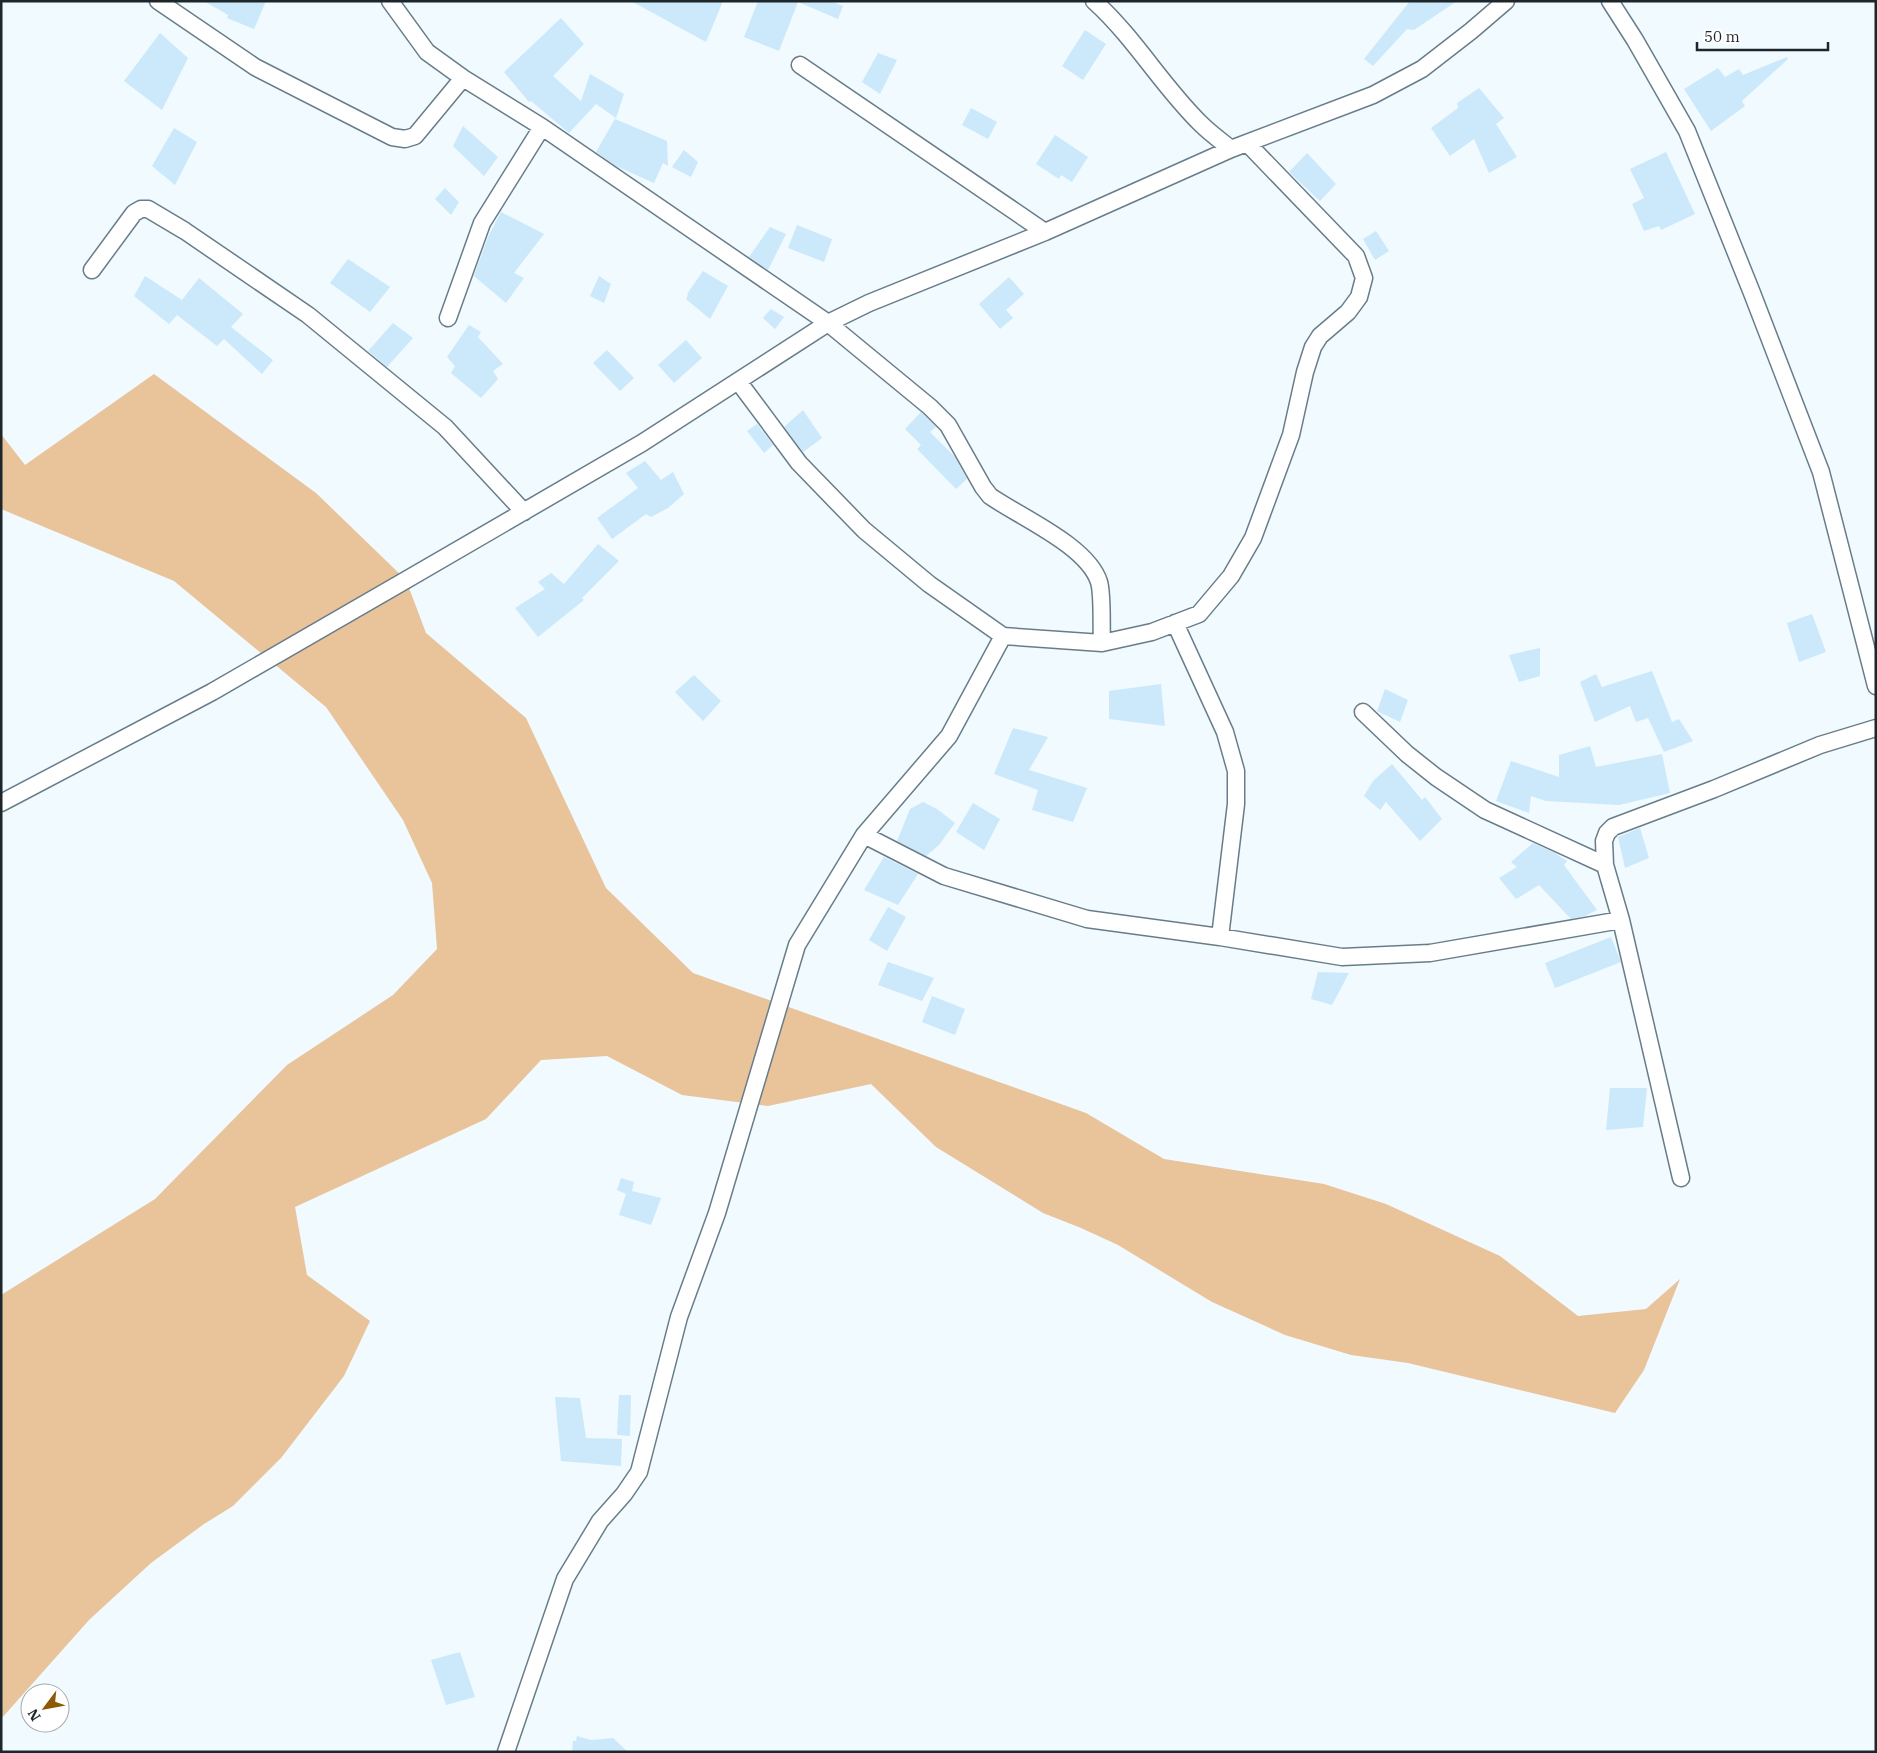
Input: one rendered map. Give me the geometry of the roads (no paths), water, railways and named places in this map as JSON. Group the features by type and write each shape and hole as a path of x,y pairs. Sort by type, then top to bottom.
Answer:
{"street":[{"path":"158,1 255,66 392,137 405,139 415,136 463,78"},
{"path":"390,1 427,52 463,78 542,126 828,323 930,407 948,425 990,496 1060,539 1082,556 1094,570 1100,583 1102,643"},
{"path":"1094,1 1141,51 1201,125 1231,149"},
{"path":"1,803 212,692 524,512 642,443 828,323 868,303 1045,232 1231,149 1373,95 1422,69 1472,31 1506,1"},
{"path":"1610,1 1687,131 1752,293 1821,472 1876,686"},
{"path":"800,65 1045,232"},
{"path":"448,318 482,223 542,126"},
{"path":"738,381 800,463 864,530 928,584 1003,636 1102,643 1152,632 1199,614 1231,576 1253,538 1291,435 1305,372 1313,347 1320,336 1348,312 1359,297 1364,278 1356,256 1247,143"},
{"path":"92,270 134,213 141,209 148,209 202,242 308,315 445,428 524,512"},
{"path":"1175,623 1224,732 1236,770 1236,804 1220,937"},
{"path":"506,1752 565,1579 600,1521 624,1494 639,1472 680,1317 717,1212 797,945 864,835 949,736 1003,636"},
{"path":"1363,712 1407,754 1436,778 1485,810 1605,865"},
{"path":"1682,1178 1622,920 1605,865 1604,841 1606,833 1613,827 1714,789 1820,745 1876,728"},
{"path":"864,835 944,876 1087,919 1220,937 1342,957 1421,954 1622,920"}]}
